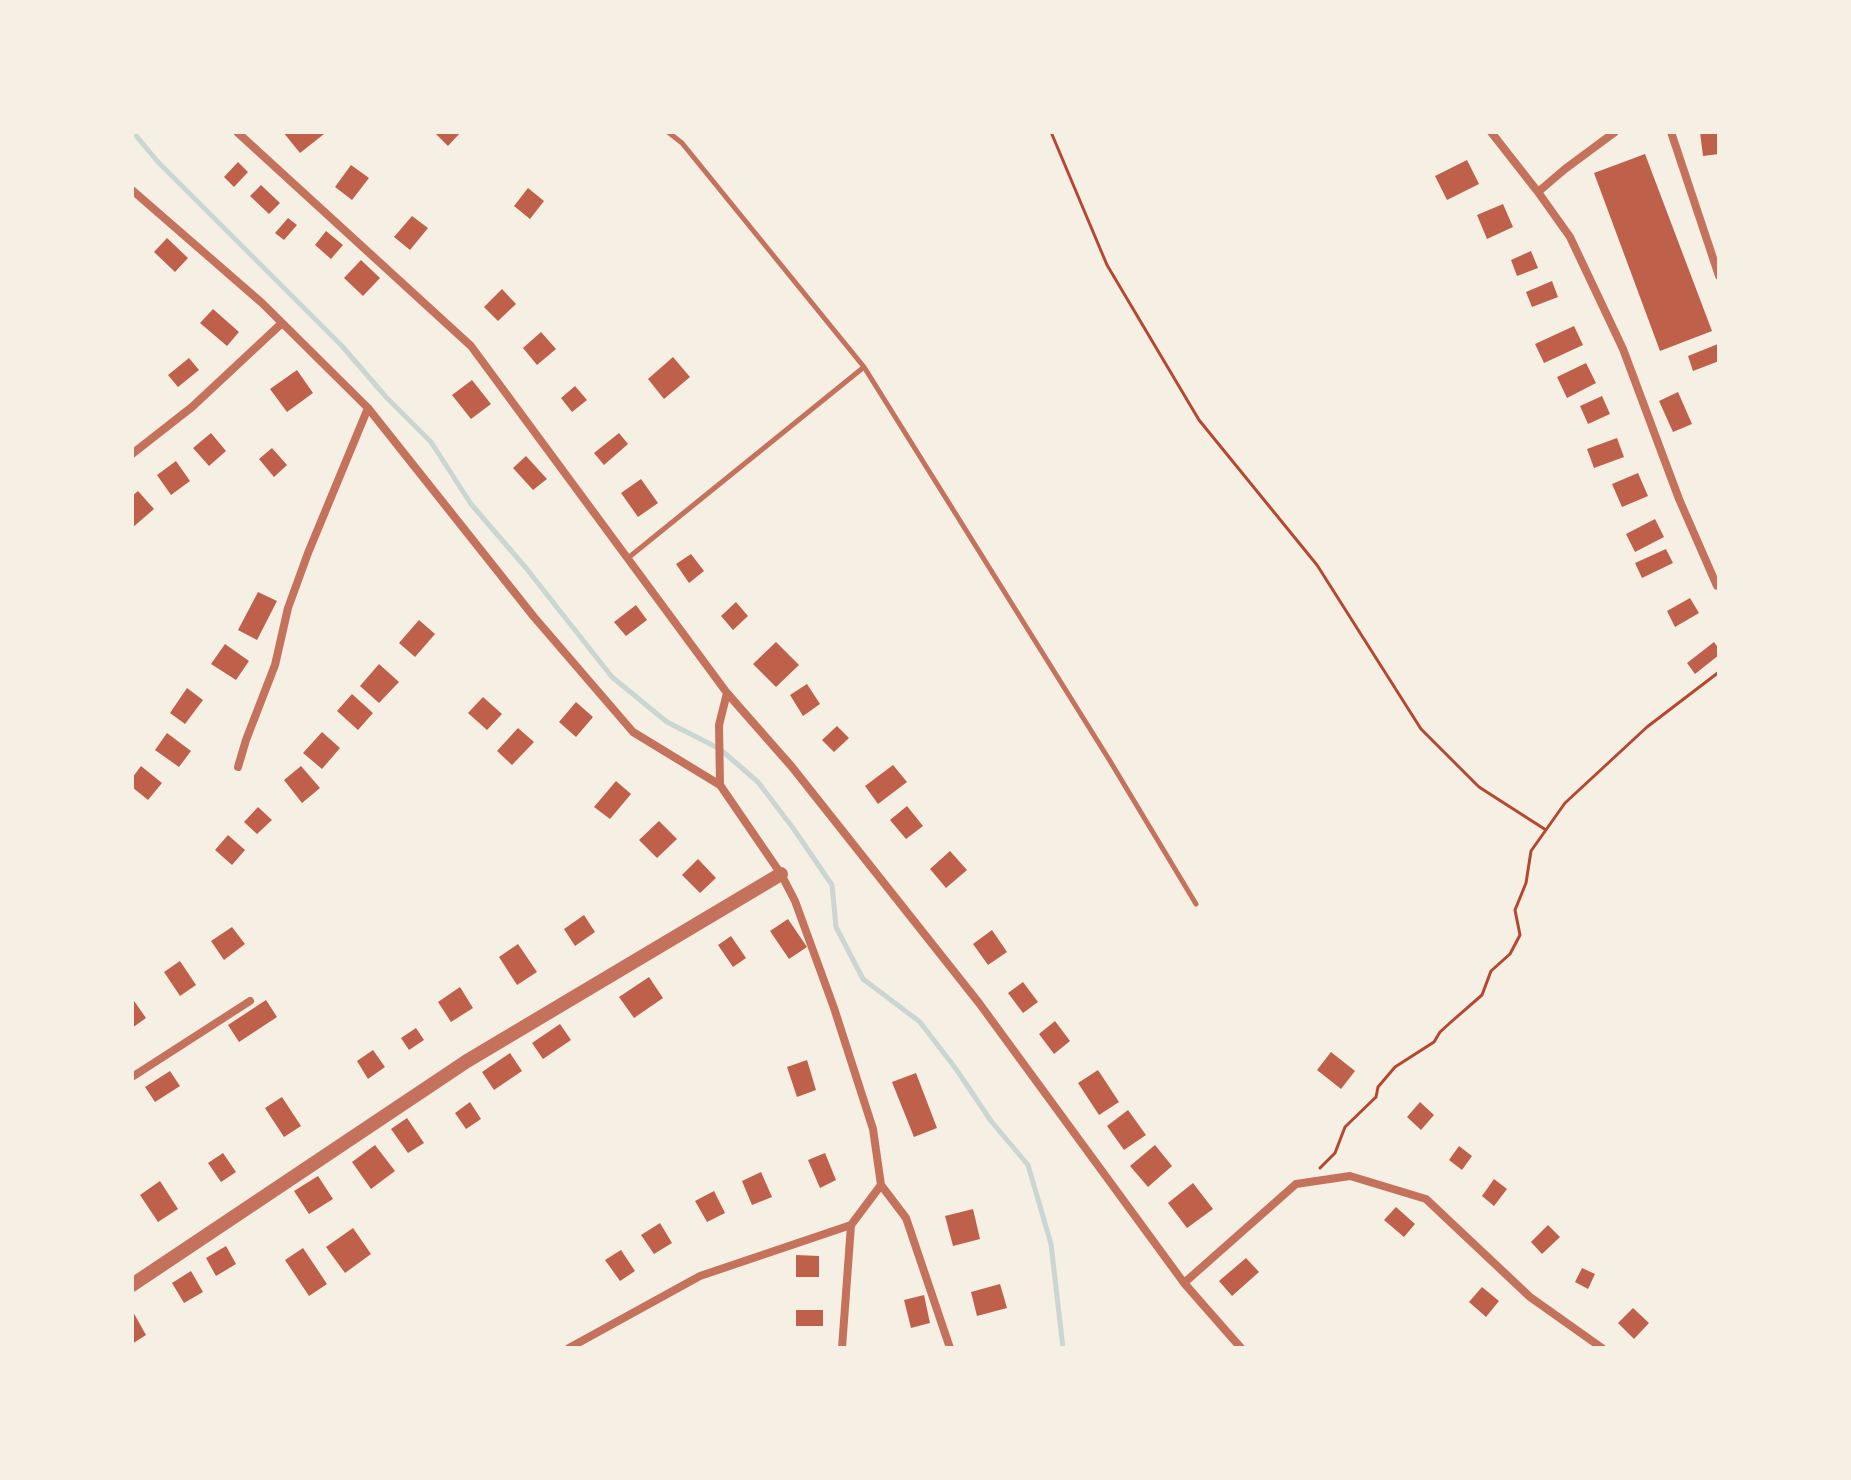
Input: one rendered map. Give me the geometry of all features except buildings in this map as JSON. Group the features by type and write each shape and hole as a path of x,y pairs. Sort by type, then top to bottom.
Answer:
{"street":[{"path":"237,132 471,346 727,693 792,767 979,1003 1184,1283 1241,1348"},
{"path":"1491,132 1570,237 1623,349 1679,499 1719,586"},
{"path":"1538,192 1615,132"},
{"path":"1671,132 1719,276"},
{"path":"132,190 262,303 368,408 534,617 633,732 720,785 781,874 795,901 873,1129 881,1185 906,1218 950,1348"},
{"path":"132,454 192,407 282,323"},
{"path":"238,767 275,665 288,608 368,408"},
{"path":"720,785 719,725 727,693"},
{"path":"132,1285 467,1061 781,874"},
{"path":"132,1077 250,1001"},
{"path":"1184,1283 1296,1184 1350,1176 1426,1199 1530,1297 1602,1348"},
{"path":"842,1348 851,1225 881,1185"},
{"path":"569,1348 700,1276 851,1225"}],"lane":[{"path":"668,132 682,143 864,367 1103,749 1196,904"},
{"path":"628,559 864,367"}],"path":[{"path":"1051,132 1107,265 1199,420 1317,565 1421,729 1479,787 1546,830"},
{"path":"1311,1181 1335,1153 1345,1127 1376,1097 1378,1087 1386,1077 1395,1067 1434,1042 1440,1032 1482,995 1491,971 1510,954 1520,935 1515,910 1526,883 1531,851 1565,803 1647,727 1719,672"}],"waterway":[{"path":"133,132 158,162 342,346 386,397 431,442 471,504 612,677 667,722 720,749 758,782 832,885 836,927 863,979 920,1022 991,1121 1028,1165 1051,1244 1063,1348"}]}
